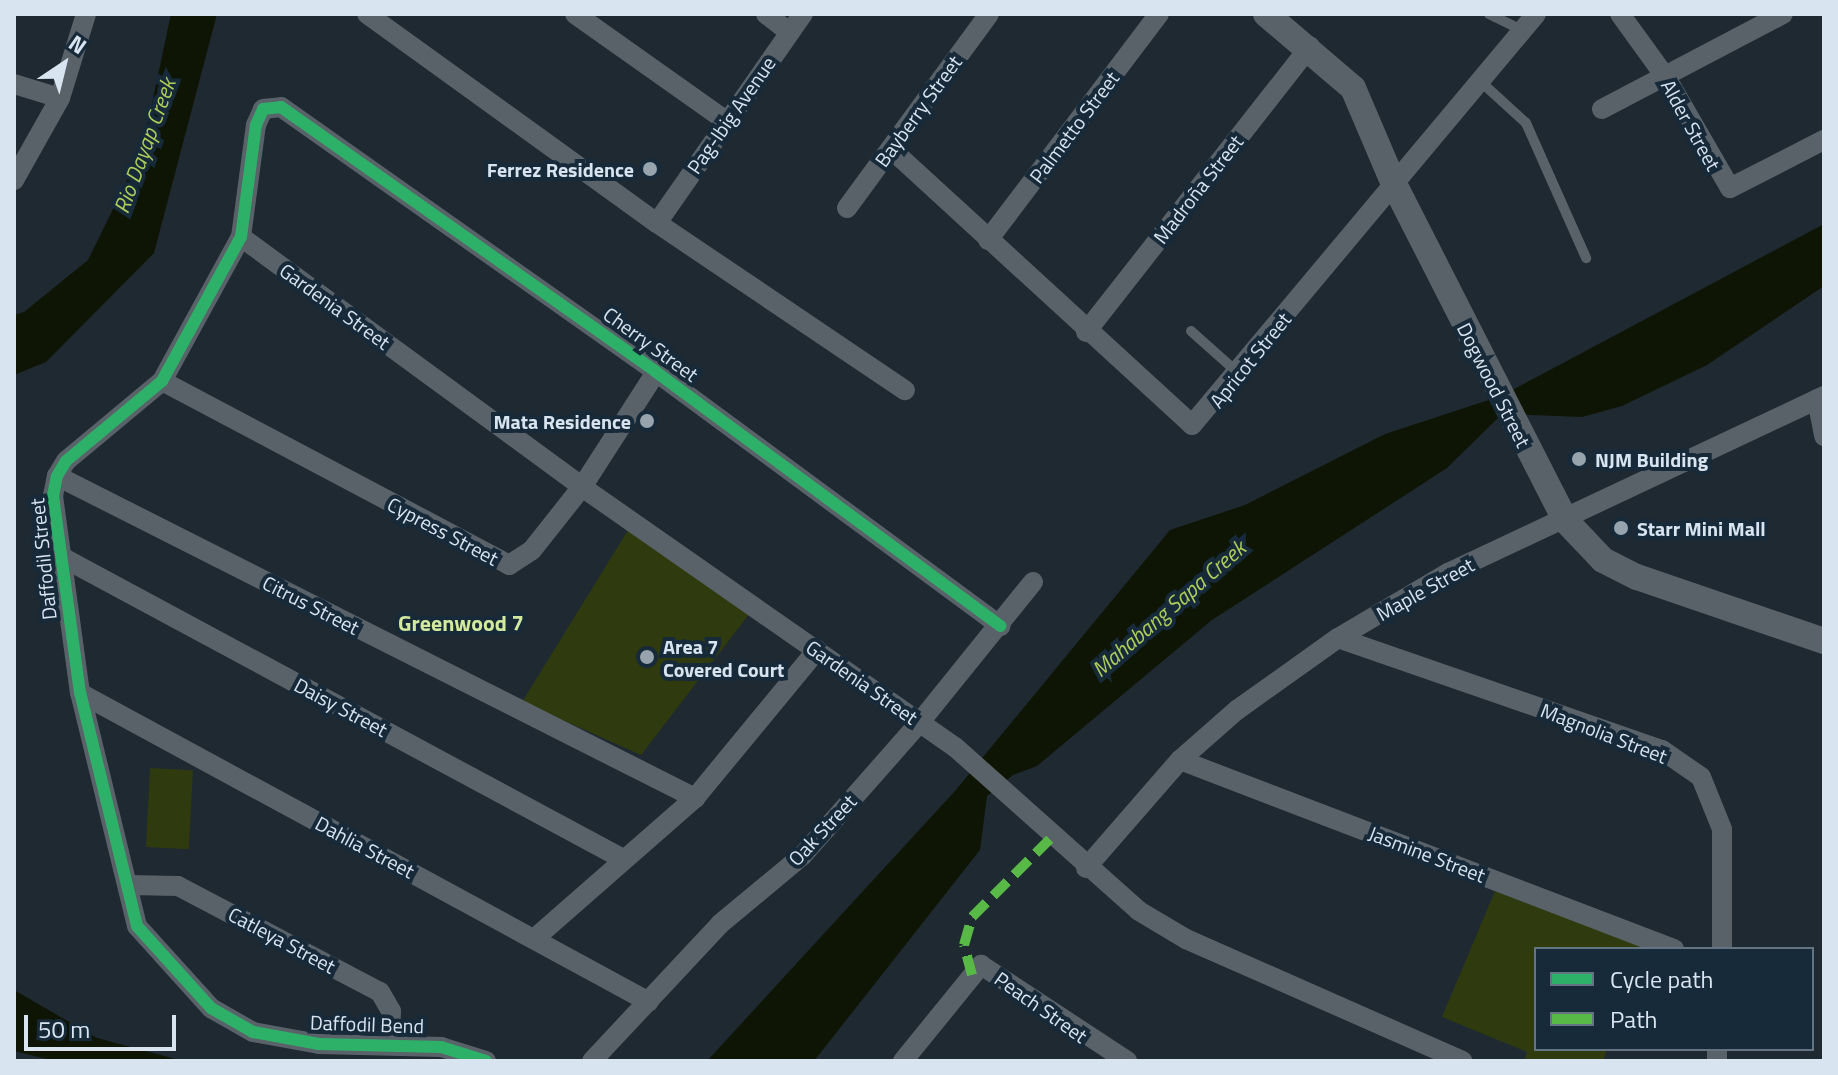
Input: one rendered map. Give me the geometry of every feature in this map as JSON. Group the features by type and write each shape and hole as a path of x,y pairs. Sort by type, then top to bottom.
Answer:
{"street":[{"path":"14,180 60,98 86,14"},
{"path":"367,14 657,223 905,390"},
{"path":"575,14 726,121"},
{"path":"766,14 789,32"},
{"name":"Pag-Ibig Avenue","path":"657,223 803,14"},
{"name":"Bayberry Street","path":"847,208 989,14"},
{"name":"Palmetto Street","path":"988,240 1159,14"},
{"name":"Dogwood Street","path":"1266,14 1310,46 1353,88 1394,184 1496,391 1565,520 1603,560 1637,577 1824,641"},
{"name":"Apricot Street","path":"891,149 1185,423 1201,420 1536,14"},
{"name":"Alder Street","path":"1620,14 1667,79 1730,188 1824,140"},
{"path":"1602,109 1667,79 1783,14"},
{"name":"Madroña Street","path":"1086,332 1310,46"},
{"path":"14,84 60,98"},
{"name":"Daffodil Street","path":"128,885 80,693 53,496 57,476 66,461 162,381 241,237 256,125 263,109 271,105"},
{"name":"Cherry Street","path":"271,105 281,107 656,372 1001,626"},
{"name":"Gardenia Street","path":"241,237 582,487 955,747 1086,868 1139,911 1186,939 1462,1061"},
{"name":"Cypress Street","path":"162,381 509,565 532,550 582,487 656,372"},
{"path":"1820,398 1824,436"},
{"name":"Maple Street","path":"1086,868 1180,760 1237,710 1338,638 1448,573 1820,398"},
{"name":"Citrus Street","path":"57,476 695,798"},
{"name":"Daisy Street","path":"60,556 621,858"},
{"name":"Oak Street","path":"592,1061 720,924 802,856 1001,626 1033,582"},
{"name":"Magnolia Street","path":"1338,638 1662,750 1701,777 1722,829 1722,947"},
{"path":"534,939 621,858 695,798 817,650"},
{"name":"Dahlia Street","path":"80,693 649,1002"},
{"name":"Jasmine Street","path":"1180,760 1669,947"},
{"name":"Daffodil Bend","path":"128,885 137,926 211,1008 253,1032 319,1044 441,1047 486,1061"},
{"name":"Catleya Street","path":"128,885 178,886 380,992 391,1011 390,1044"},
{"name":"Peach Street","path":"903,1061 981,965 1091,1053 1127,1061"}],"lane":[{"path":"1489,14 1522,30"},
{"path":"1480,81 1526,123 1586,258"},
{"path":"1191,331 1239,374"}],"green space":[{"path":"630,527 750,613 641,755 522,702"},
{"path":"150,768 193,770 189,849 146,847"},
{"path":"1495,891 1646,947 1534,947 1534,1051 1606,1051 1603,1061 1524,1061 1527,1052 1442,1017"}],"water":[{"name":"Rio Dayap Creek","path":"171,14 217,14 154,253 46,362 14,375 14,315 24,312 88,260 142,150"},
{"name":"Mahabang Sapa Creek","path":"1824,224 1824,286 1707,365 1622,406 1582,417 1502,414 1447,468 1212,620 1037,766 1013,775 987,796 980,850 814,1061 707,1061 955,791 1170,530 1245,505 1385,434 1501,396"},
{"path":"14,990 97,1038 183,1061 55,1061 14,1051"}],"marked path":[{"path":"972,975 964,945 972,917 1051,838"}],"cycle path":[{"path":"486,1061 441,1047 319,1044 253,1032 211,1008 137,926 80,693 53,496 57,476 66,461 162,381 241,237 256,125 263,109 281,107 656,372 1001,626"}],"place":[{"name":"Ferrez Residence","path":"650,169"},
{"name":"Mata Residence","path":"647,421"},
{"name":"NJM Building","path":"1579,459"},
{"name":"Starr Mini Mall","path":"1621,528"},
{"name":"Area 7 Covered Court","path":"647,657"}],"district":[{"name":"Greenwood 7","path":"461,624"}]}
